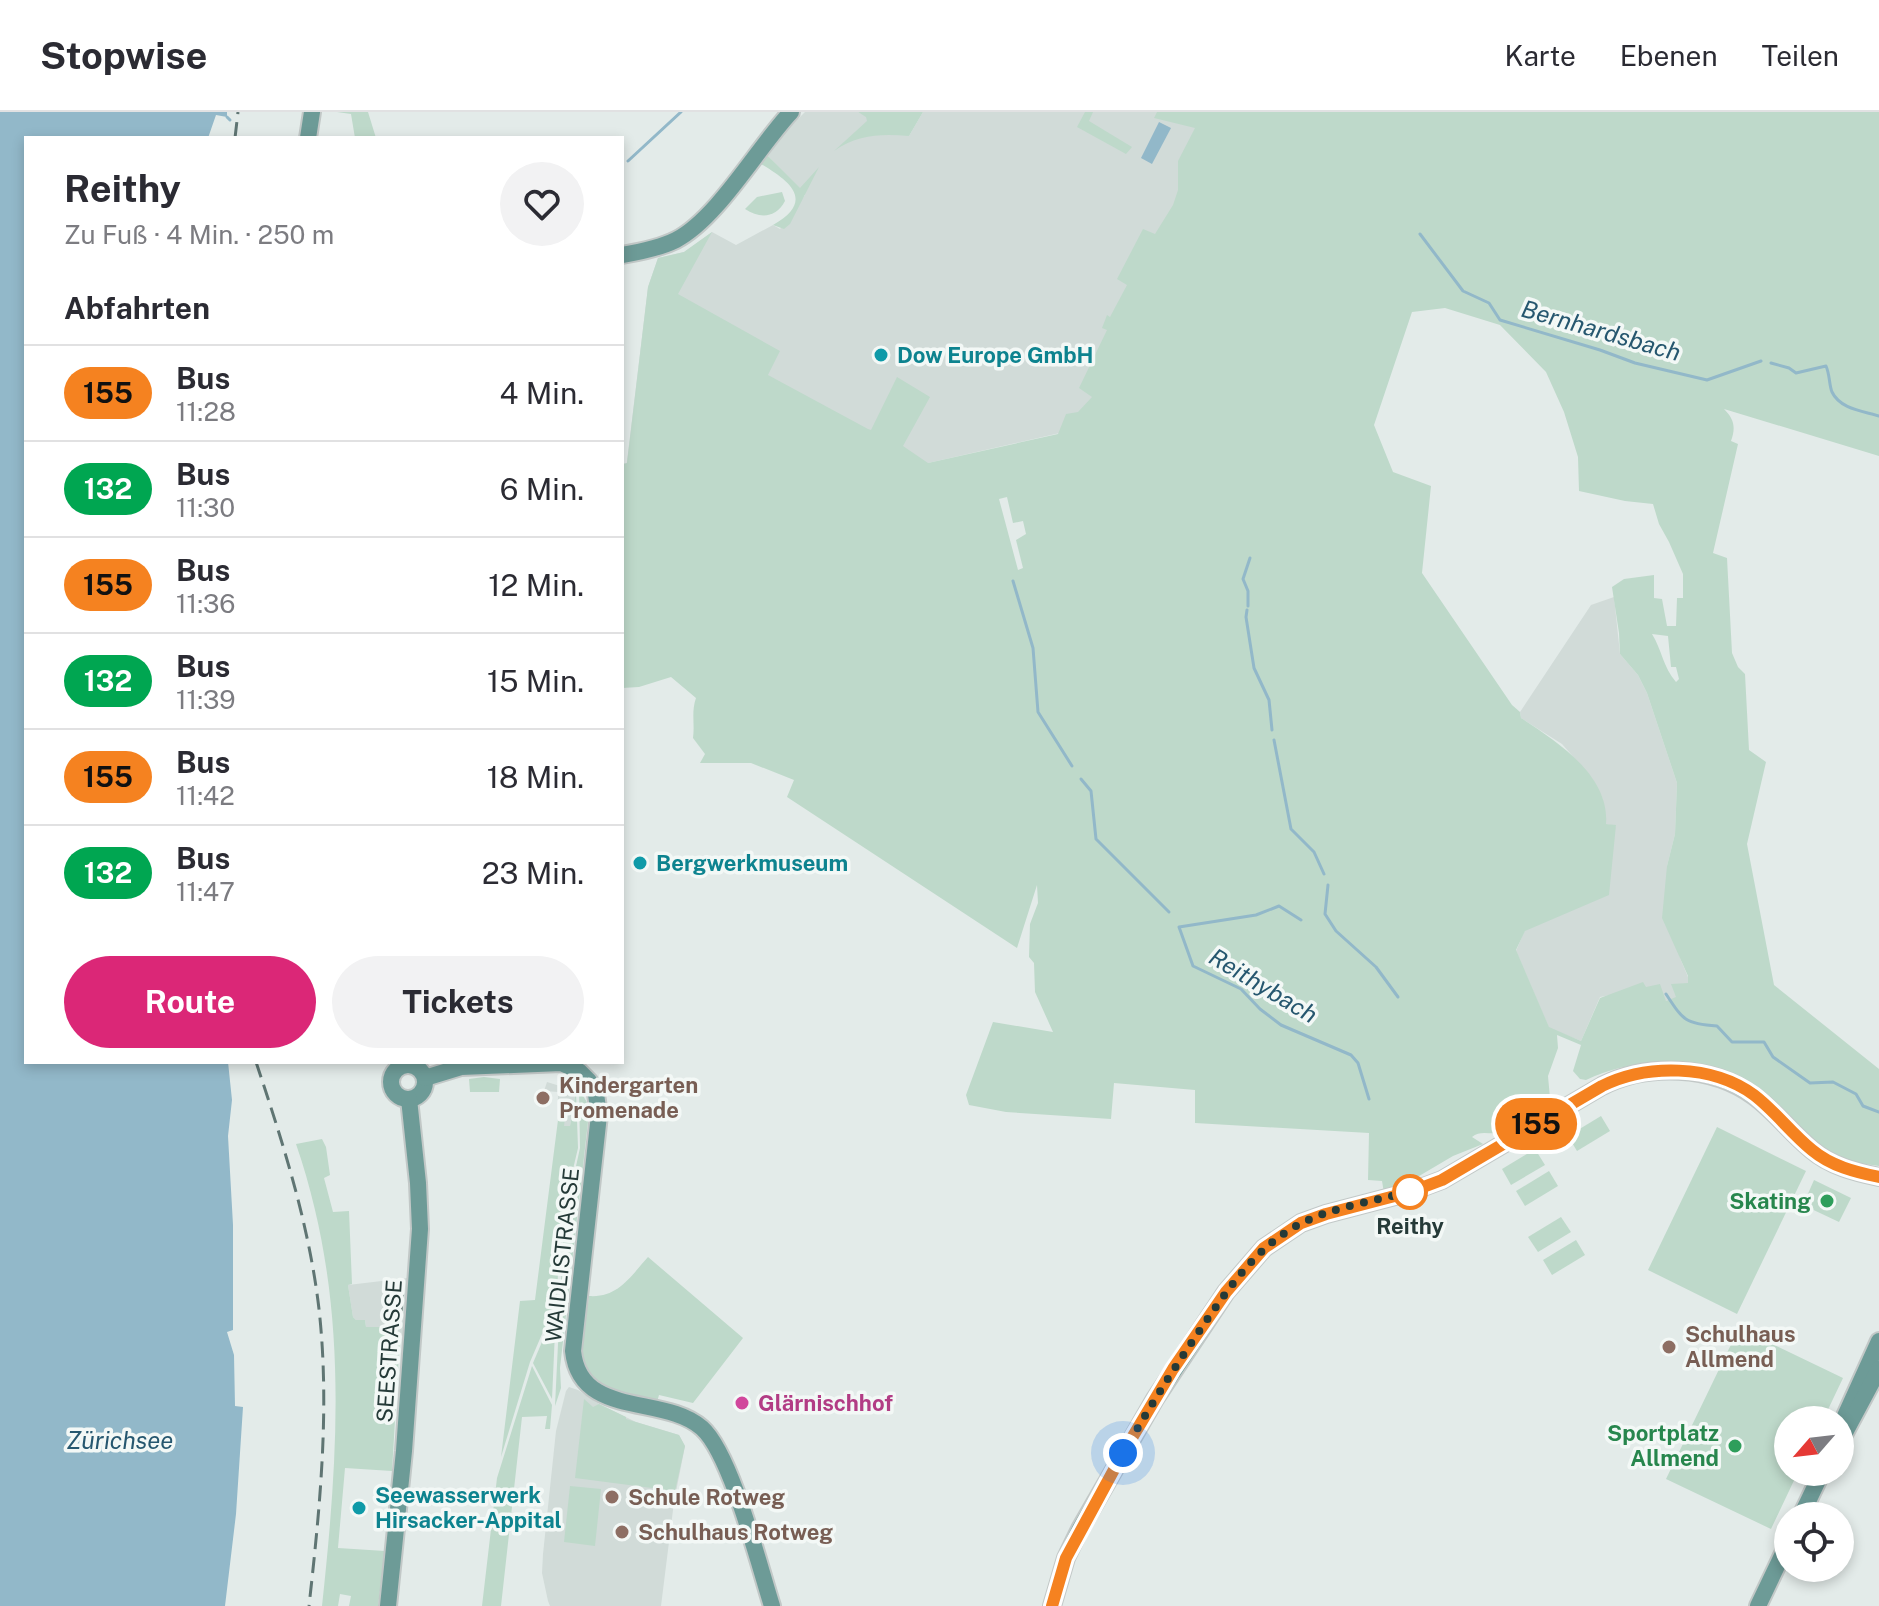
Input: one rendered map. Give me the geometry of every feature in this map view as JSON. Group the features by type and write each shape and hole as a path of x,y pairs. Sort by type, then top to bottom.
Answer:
{"main road":[{"path":"308,136 312,112"},
{"path":"624,254 670,242 690,230 718,201 791,112"},
{"path":"400,1064 416,1066 425,1078 423,1092 409,1099 399,1097 392,1088 394,1073 400,1064"},
{"name":"WAIDLISTRASSE","path":"425,1078 461,1067 536,1064"},
{"name":"WAIDLISTRASSE","path":"560,1064 579,1071 593,1087 599,1115 575,1335 575,1364 585,1382 599,1392 684,1417 702,1428 712,1440 727,1471 772,1606"},
{"path":"1052,1606 1066,1558 1080,1529 1173,1369 1246,1267 1264,1248 1301,1223 1442,1180 1602,1086 1622,1076 1647,1071 1704,1075 1735,1085 1760,1101 1813,1151 1850,1171 1879,1177"},
{"name":"SEESTRASSE","path":"388,1606 404,1451 419,1248 419,1198 409,1099"},
{"path":"1850,1406 1878,1343"},
{"path":"1854,1416 1879,1369"},
{"path":"1758,1606 1774,1572"}],"shaded area":[{"path":"805,112 858,112 909,136 923,112 1306,112 1095,425 928,463 624,494 648,287 658,258 684,252 712,232 736,245 773,225 780,229 805,195 768,156"},
{"path":"1614,597 1620,654 1638,675 1647,693 1677,783 1675,834 1667,866 1680,958 1688,984 1676,998 1666,1001 1645,988 1600,997 1581,1041 1549,1028 1516,951 1524,932 1616,826 1606,824 1602,797 1590,776 1562,744 1521,718 1520,712 1591,605"},
{"path":"547,1082 576,1091 570,1126 564,1126 558,1120 558,1092 544,1091"},
{"path":"407,1278 403,1336 381,1333 381,1327 366,1327 365,1320 353,1317 348,1285"},
{"name":"Schule Rotweg","path":"569,1387 636,1422 679,1435 685,1446 674,1502 661,1606 550,1606 542,1573 543,1554 556,1431"}],"green space":[{"path":"337,112 368,112 375,136 355,136 351,114"},
{"path":"858,112 923,112 909,136 870,136 834,151 867,121"},
{"path":"1085,112 1093,112 1089,121 1132,147 1126,154 1077,127"},
{"path":"1157,112 1879,112 1879,456 1724,409 1733,424 1731,441 1738,444 1713,553 1727,558 1732,653 1745,674 1749,750 1766,762 1747,844 1774,985 1879,1069 1879,1166 1847,1161 1830,1154 1758,1089 1730,1076 1648,1064 1618,1068 1586,1080 1580,1079 1573,1071 1581,1045 1557,1035 1558,1048 1548,1076 1550,1098 1541,1109 1509,1130 1475,1135 1472,1137 1483,1144 1453,1156 1414,1179 1415,1182 1384,1193 1382,1181 1368,1180 1369,1133 1195,1123 1195,1090 1114,1083 1111,1119 1006,1112 969,1105 966,1095 993,1022 1053,1032 1035,992 1034,963 1029,957 1030,924 1038,903 1037,885 1017,948 787,797 794,780 751,763 700,763 705,754 693,738 696,698 671,677 639,687 624,688 624,464 627,463 648,287 658,258 684,252 712,232 678,294 780,351 768,375 868,429 871,430 897,377 930,397 903,446 928,463 1058,434 1066,414 1078,412 1092,397 1079,388 1107,330 1102,328 1107,315 1110,317 1127,285 1117,279 1143,229 1155,234 1173,205 1178,190 1178,161 1195,128 1154,118","holes":["1445,308 1500,325 1546,372 1564,412 1578,457 1579,491 1653,504 1683,574 1683,598 1677,598 1676,626 1667,626 1662,599 1654,598 1654,575 1624,579 1612,587 1620,654 1638,675 1647,693 1677,783 1675,834 1667,866 1662,918 1688,976 1688,983 1671,984 1676,997 1666,1001 1660,984 1646,987 1643,982 1600,998 1581,1041 1549,1027 1516,950 1525,931 1609,895 1616,825 1606,824 1605,806 1599,790 1578,761 1521,718 1520,712 1512,705 1422,573 1431,486 1393,472 1374,425 1412,312","1007,497 1013,523 1023,521 1026,534 1016,540 1023,568 1018,570 999,499","1652,634 1668,636 1671,667 1676,667 1679,679 1676,682"]},
{"path":"768,156 800,188 819,167 790,224 784,229 773,225 786,216 796,200 789,185 761,164"},
{"path":"782,192 785,201 772,214 756,214 745,209 757,197"},
{"path":"469,1079 500,1079 499,1092 470,1092"},
{"path":"579,1089 588,1104 589,1113 560,1368 561,1388 555,1406 564,1221 580,1148"},
{"path":"576,1091 578,1148 560,1219 557,1299 530,1362 501,1457 520,1301 535,1300 558,1120 561,1120 562,1110 566,1110 564,1126 570,1126"},
{"path":"1601,1116 1610,1131 1577,1151 1568,1136"},
{"path":"1717,1127 1806,1171 1737,1314 1648,1270"},
{"path":"322,1139 330,1175 324,1178 333,1212 349,1211 352,1284 348,1285 353,1317 365,1320 366,1327 381,1327 381,1333 400,1336 392,1471 345,1468 338,1548 385,1551 378,1606 349,1606 351,1596 340,1594 338,1606 322,1606 335,1431 332,1316 325,1259 296,1144"},
{"path":"1535,1149 1545,1165 1511,1185 1502,1169"},
{"path":"1549,1171 1558,1186 1525,1206 1516,1191"},
{"name":"Skating","path":"1814,1180 1851,1198 1839,1222 1803,1205"},
{"path":"1561,1217 1571,1232 1538,1252 1528,1237"},
{"path":"1576,1240 1585,1255 1552,1275 1543,1260"},
{"path":"648,1257 743,1338 693,1403 659,1395 656,1406 619,1394 596,1382 582,1362 580,1338 584,1305 588,1304 589,1296 616,1290"},
{"path":"556,1309 552,1399 533,1363"},
{"name":"Sportplatz Allmend","path":"1739,1328 1843,1378 1830,1406 1774,1406 1774,1486 1791,1486 1784,1502 1774,1502 1771,1529 1666,1479"},
{"path":"532,1366 552,1405 550,1429 545,1429 547,1416 522,1417 501,1606 482,1606 497,1478"},
{"path":"584,1399 593,1407 599,1404 626,1419 679,1435 685,1446 675,1491 575,1478"},
{"path":"570,1486 601,1489 595,1546 564,1542"}],"water":[{"name":"Zürichsee","path":"0,112 227,112 227,117 216,115 209,136 24,136 24,1064 228,1064 232,1100 228,1136 233,1225 233,1330 227,1332 234,1355 235,1406 243,1407 236,1514 225,1606 0,1606"},
{"path":"1159,122 1171,128 1152,164 1141,158"}],"waterway":[{"path":"628,161 681,112"},
{"path":"227,117 230,120"},
{"name":"Bernhardsbach","path":"1420,234 1463,291 1489,303 1500,320 1635,363 1707,380 1761,361"},
{"name":"Bernhardsbach","path":"1771,363 1796,373 1826,366 1831,389 1840,402 1879,416"},
{"path":"1248,606 1248,591 1243,579 1250,558"},
{"name":"Reithybach","path":"1013,581 1033,648 1038,712 1072,766"},
{"path":"1247,610 1254,668 1269,700 1272,730"},
{"path":"1274,740 1291,829 1314,852 1324,874"},
{"name":"Reithybach","path":"1081,779 1091,791 1096,839 1169,912"},
{"path":"1328,885 1325,914 1336,931 1376,967 1398,997"},
{"name":"Reithybach","path":"1301,920 1279,906 1256,915 1179,927 1193,966 1241,989 1281,1025 1351,1055 1358,1063 1369,1099"},
{"path":"1666,994 1677,1010 1691,1022 1717,1026 1732,1042 1764,1042 1773,1057 1810,1083 1833,1082 1856,1094 1863,1106 1879,1112"}],"railway":[{"path":"235,136 238,112"},
{"path":"257,1064 302,1215 319,1309 324,1420 309,1606"},
{"path":"401,1311 403,1279"}],"bus line":[{"name":"155","path":"1052,1606 1066,1558 1080,1529 1173,1369 1246,1267 1264,1248 1301,1223 1442,1180 1602,1086 1622,1076 1647,1071 1704,1075 1735,1085 1751,1093 1813,1151 1850,1171 1879,1177"}],"place":[{"name":"Dow Europe GmbH","path":"881,355"},
{"name":"Bergwerkmuseum","path":"640,863"},
{"name":"Kindergarten Promenade","path":"543,1098"},
{"name":"Reithy","path":"1410,1192"},
{"name":"Skating","path":"1827,1201"},
{"name":"Schulhaus Allmend","path":"1669,1347"},
{"name":"Glärnischhof","path":"742,1403"},
{"name":"Sportplatz Allmend","path":"1735,1446"},
{"name":"Schule Rotweg","path":"612,1497"},
{"name":"Seewasserwerk Hirsacker-Appital","path":"359,1508"},
{"name":"Schulhaus Rotweg","path":"622,1532"}],"route":[{"path":"1123,1453 1173,1369 1226,1292 1264,1248 1301,1223 1410,1192"}]}
